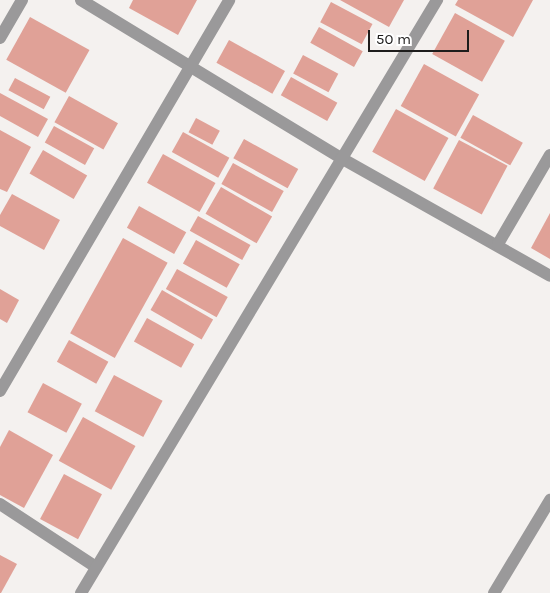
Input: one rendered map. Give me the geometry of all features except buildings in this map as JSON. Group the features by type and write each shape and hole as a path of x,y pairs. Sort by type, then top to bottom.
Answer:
{"lane":[{"path":"0,38 22,0"},
{"path":"81,0 341,158 498,244 550,276"},
{"path":"0,391 229,0"},
{"path":"81,593 437,0"},
{"path":"498,244 550,155"},
{"path":"494,593 550,500"},
{"path":"0,504 96,567"}]}
